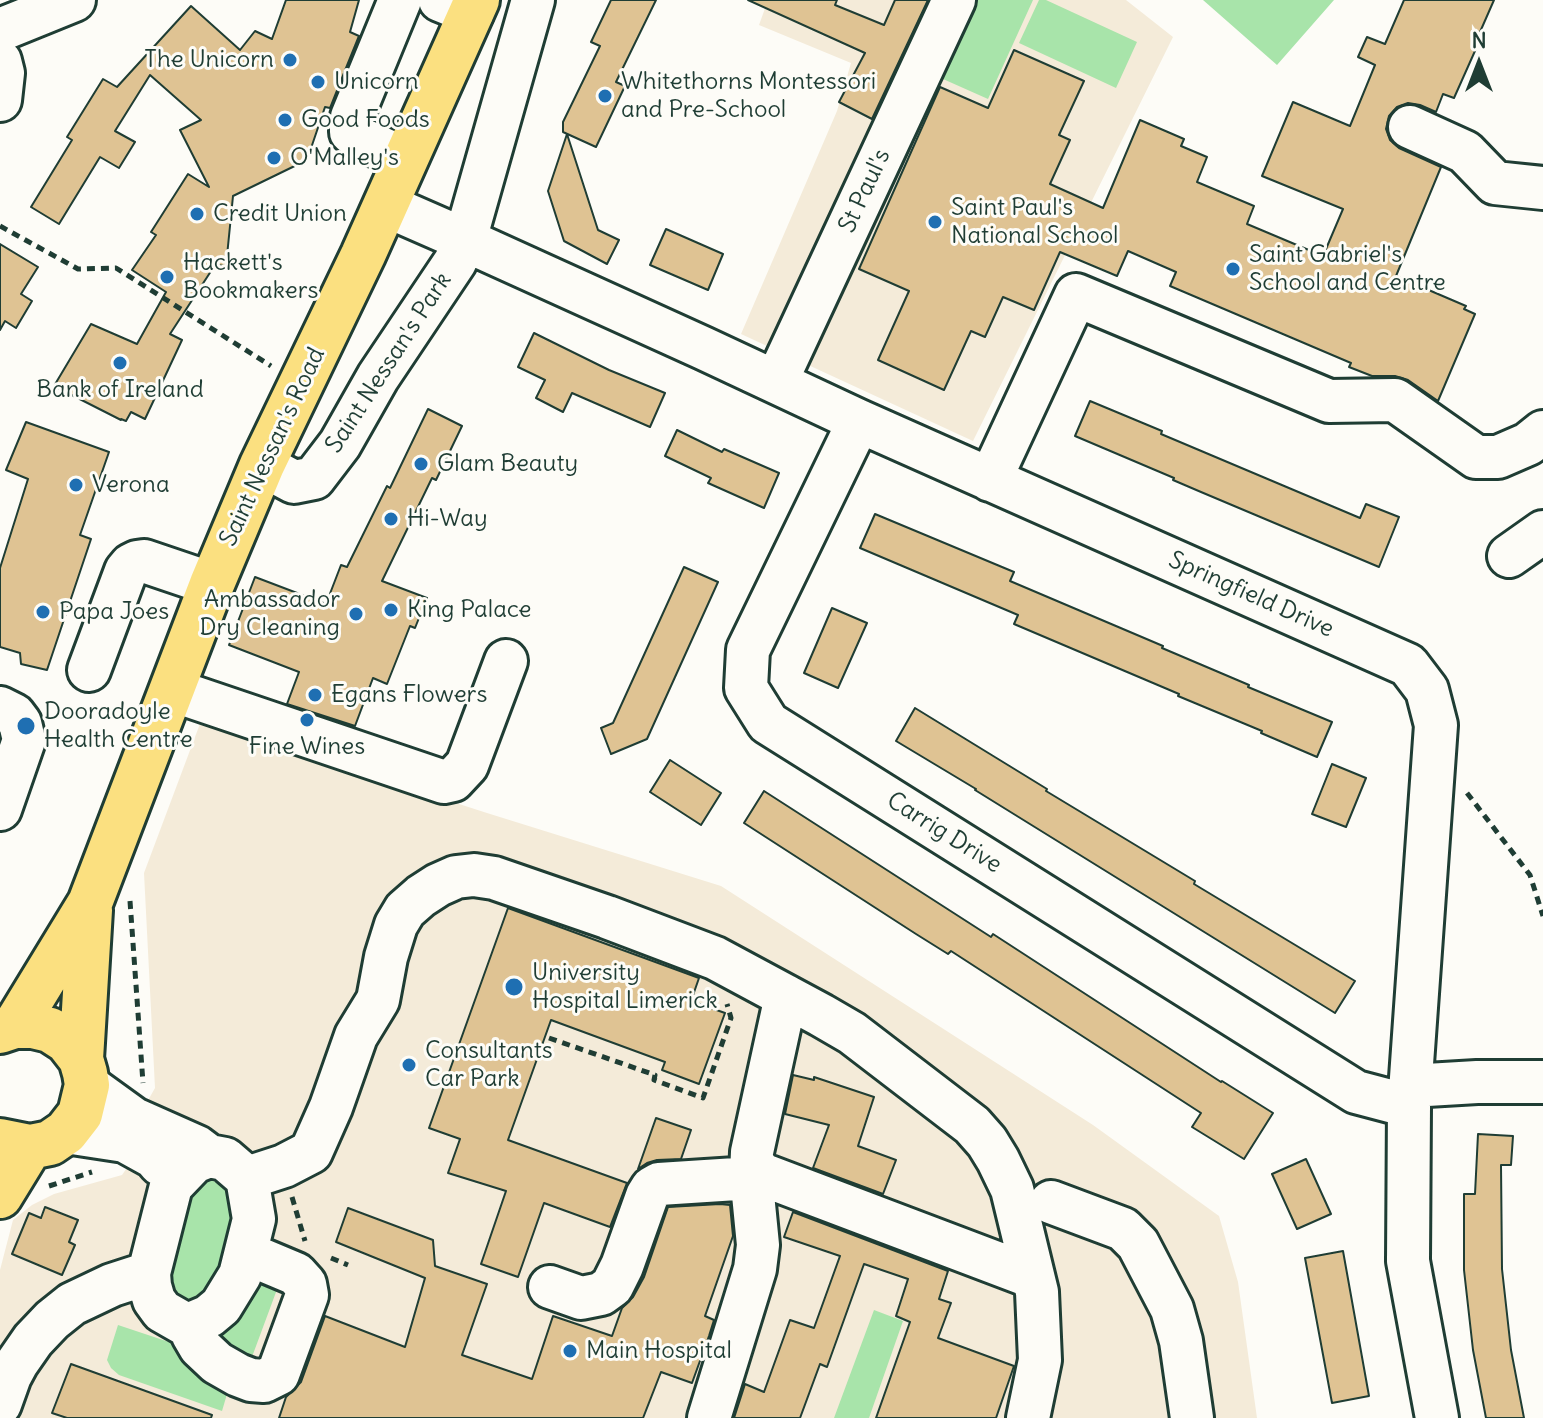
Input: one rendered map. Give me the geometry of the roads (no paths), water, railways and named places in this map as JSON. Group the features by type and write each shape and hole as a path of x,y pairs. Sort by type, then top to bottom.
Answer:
{"main road":[{"name":"Saint Nessan's Road","path":"32,1140 80,1114 110,900 172,690 262,465 405,159 463,4"},
{"name":"Saint Nessan's Road","path":"7,1029 110,900"},
{"path":"7,1029 33,1026 50,1030 67,1041 84,1072"},
{"path":"0,1196 32,1140"}],"street":[{"path":"0,30 74,0"},
{"path":"400,0 352,117 351,132 405,159"},
{"name":"Saint Nessan's Park","path":"262,465 294,482 314,478 340,444 378,377 455,262 465,240 533,0"},
{"name":"St Paul's","path":"776,382 954,0"},
{"path":"0,61 3,73 0,100"},
{"path":"1410,127 1465,152 1495,183 1543,188"},
{"path":"385,205 465,240"},
{"name":"Springfield Drive","path":"465,240 859,421 1408,665 1427,690 1436,725 1410,1096 1408,1261 1437,1418"},
{"path":"990,480 1076,295 1329,401 1395,400 1476,457 1498,457 1528,444 1543,432"},
{"name":"Carrig Drive","path":"859,421 748,650 746,688 768,723 1356,1092 1410,1096 1477,1082 1543,1082"},
{"path":"1509,556 1543,532"},
{"path":"89,670 126,571 131,565 144,561 212,584"},
{"path":"172,690 444,782 453,780 467,765 506,661"},
{"path":"0,708 14,715 20,723 24,740 0,809"},
{"path":"84,1072 134,1119 197,1147 209,1156 266,1172 311,1152 356,1036 378,1000 396,925 405,910 421,896 456,877 474,875 494,878 607,917 715,958 852,1033 972,1125 987,1142 1012,1189 1037,1292 1040,1360 1028,1418"},
{"path":"709,1418 755,1269 758,1245 752,1152 786,996"},
{"path":"32,1140 125,1141 154,1157 165,1170 171,1186"},
{"path":"209,1156 194,1162 171,1186 149,1273 154,1300 162,1311 183,1323 190,1324 209,1316 221,1306 240,1275 266,1172"},
{"path":"550,1287 581,1298 601,1294 612,1286 652,1188 659,1184 752,1170 1033,1277"},
{"path":"1051,1202 1123,1229 1138,1244 1172,1309 1187,1370 1192,1418"},
{"path":"190,1324 200,1347 217,1363 238,1375 264,1381 278,1374 307,1295 305,1284 296,1274 246,1253"},
{"path":"0,1404 17,1363 52,1320 72,1304 112,1285 149,1273"}],"place":[{"name":"The Unicorn","path":"290,60"},
{"name":"Unicorn","path":"318,82"},
{"name":"Whitethorns Montessori and Pre-School","path":"605,96"},
{"name":"Good Foods","path":"285,120"},
{"name":"O'Malley's","path":"274,158"},
{"name":"Credit Union","path":"197,214"},
{"name":"Saint Paul's National School","path":"935,222"},
{"name":"Saint Gabriel's School and Centre","path":"1233,269"},
{"name":"Hackett's Bookmakers","path":"167,277"},
{"name":"Bank of Ireland","path":"120,363"},
{"name":"Glam Beauty","path":"421,464"},
{"name":"Verona","path":"76,485"},
{"name":"Hi-Way","path":"391,519"},
{"name":"King Palace","path":"391,610"},
{"name":"Papa Joes","path":"43,612"},
{"name":"Ambassador Dry Cleaning","path":"356,614"},
{"name":"Egans Flowers","path":"315,695"},
{"name":"Fine Wines","path":"307,720"},
{"name":"Dooradoyle Health Centre","path":"26,726"},
{"name":"University Hospital Limerick","path":"514,987"},
{"name":"Consultants Car Park","path":"409,1065"},
{"name":"Main Hospital","path":"570,1351"}]}
